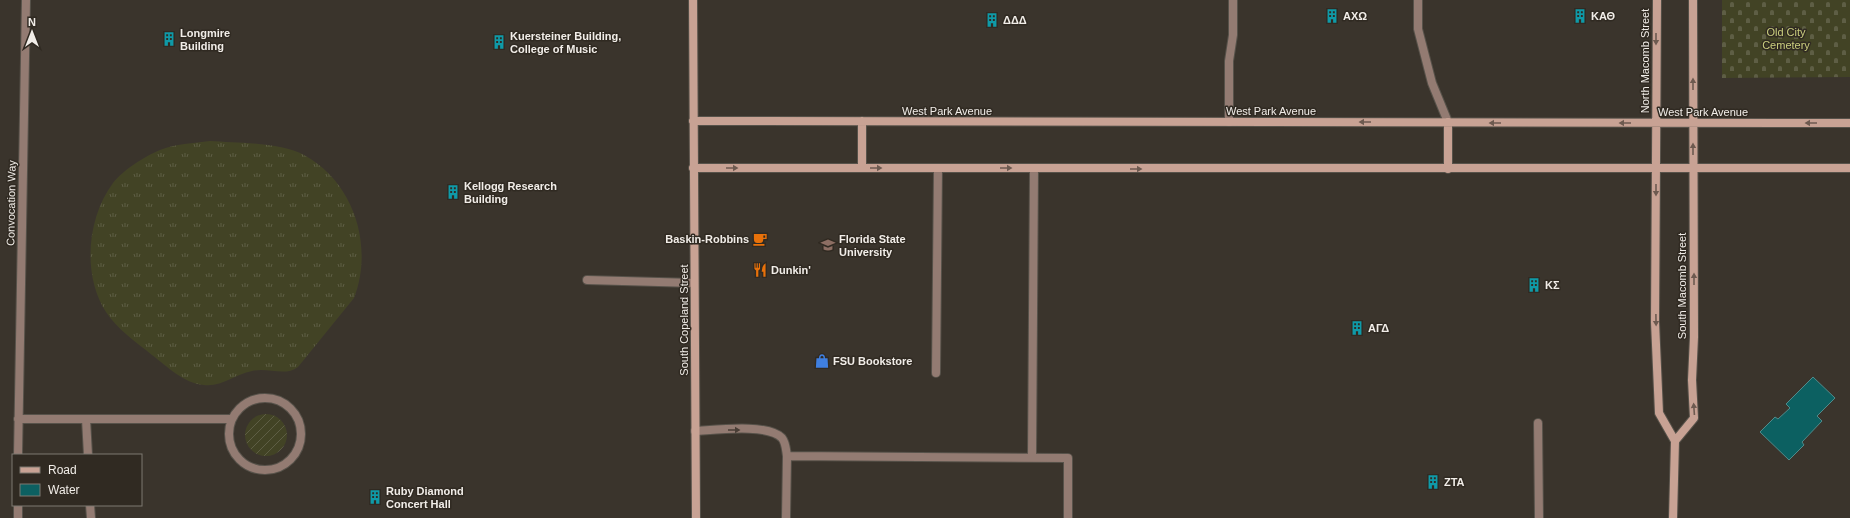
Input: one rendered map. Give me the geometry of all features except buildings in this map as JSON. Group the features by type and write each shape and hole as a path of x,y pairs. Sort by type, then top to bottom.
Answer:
{"street":[{"name":"South Copeland Street","path":"692,0 696,518"},
{"name":"North Macomb Street","path":"1656,123 1657,0"},
{"path":"1693,0 1693,123"},
{"name":"West Park Avenue","path":"693,122 1850,123"},
{"path":"862,122 862,168"},
{"path":"1448,122 1448,169"},
{"path":"1656,123 1656,322 1659,413 1675,441 1673,518"},
{"name":"South Macomb Street","path":"1675,441 1694,418 1692,380 1694,337 1693,123"},
{"path":"693,168 1850,168"}],"lane":[{"name":"Convocation Way","path":"18,454 26,0"},
{"path":"1229,122 1229,62 1233,35 1233,0"},
{"path":"1418,0 1418,29 1432,83 1448,122"},
{"path":"936,373 938,168"},
{"path":"1032,458 1034,169"},
{"path":"587,280 694,283"},
{"path":"264,398 276,399 288,406 295,413 300,425 301,437 298,449 290,460 280,467 268,470 255,468 244,464 236,455 230,443 229,431 232,419 241,407 252,400 264,398"},
{"path":"18,419 232,419"},
{"path":"86,419 88,454"},
{"path":"1538,423 1539,518"},
{"path":"696,431 762,430 774,433 782,438 786,446 787,456 786,518"},
{"path":"787,456 1068,458 1068,518"},
{"path":"18,506 18,518"},
{"path":"90,506 91,518"}],"green space":[{"name":"Old City Cemetery","path":"1722,0 1850,0 1850,77 1722,78"},
{"path":"210,141 271,145 304,155 321,167 336,181 347,198 355,217 360,237 362,258 360,278 354,298 298,367 293,370 282,372 264,370 252,371 217,384 204,385 196,384 176,374 127,335 110,318 98,297 93,281 91,247 93,229 104,197 117,178 141,160 160,150 178,145"},
{"path":"266,414 281,420 287,435 281,450 266,456 251,450 245,435 251,420"}],"water":[{"path":"1813,377 1835,398 1817,416 1822,421 1802,442 1804,445 1789,460 1760,432 1775,417 1778,419 1790,408 1786,404"}],"place":[{"name":"ΑΧΩ","path":"1332,16"},
{"name":"ΚΑΘ","path":"1580,16"},
{"name":"ΔΔΔ","path":"992,20"},
{"name":"Longmire Building","path":"169,39"},
{"name":"Kuersteiner Building, College of Music","path":"499,42"},
{"name":"Kellogg Research Building","path":"453,192"},
{"name":"Baskin-Robbins","path":"760,239"},
{"name":"Florida State University","path":"828,245"},
{"name":"Dunkin'","path":"760,270"},
{"name":"ΚΣ","path":"1534,285"},
{"name":"ΑΓΔ","path":"1357,328"},
{"name":"FSU Bookstore","path":"822,361"},
{"name":"ΖΤΑ","path":"1433,482"},
{"name":"Ruby Diamond Concert Hall","path":"375,497"}]}
